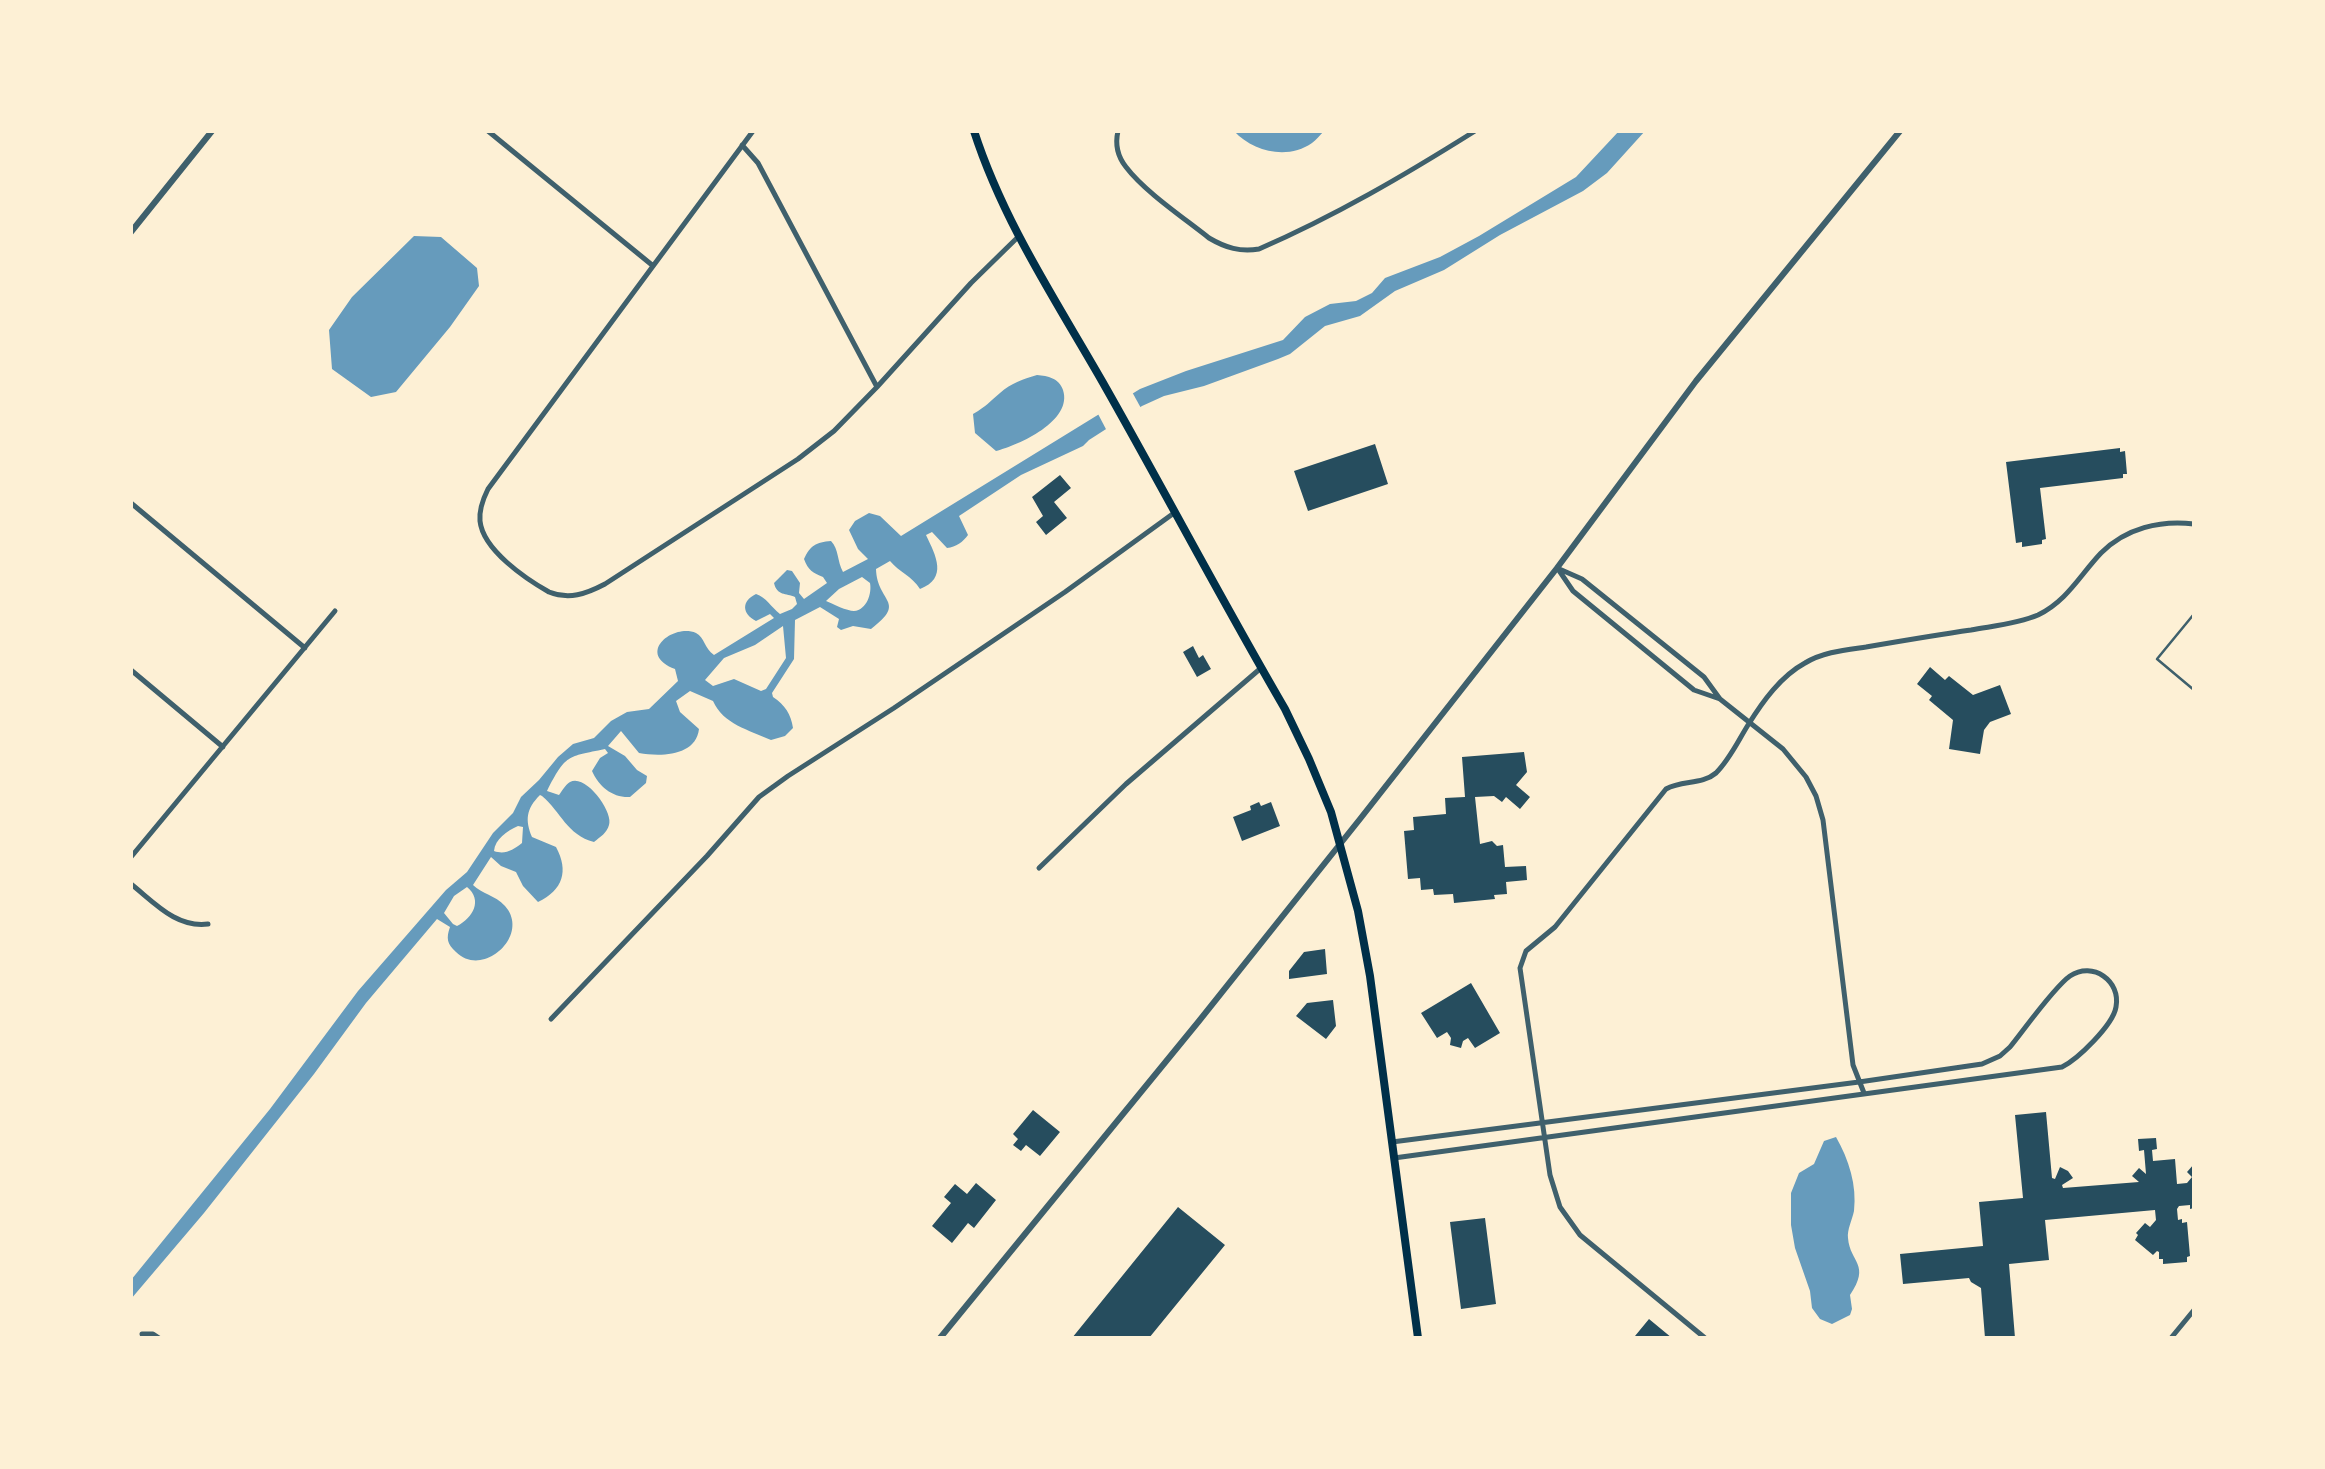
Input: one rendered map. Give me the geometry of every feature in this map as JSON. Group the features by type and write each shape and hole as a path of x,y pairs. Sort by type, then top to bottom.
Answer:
{"main road":[{"path":"974,131 992,182 1018,237 1261,668 1309,759 1331,812 1358,911 1370,976 1418,1338"}],"street":[{"path":"131,232 212,131"},
{"path":"753,131 488,489 480,510 480,522 488,542 538,585 557,595 578,596 629,570 817,446 850,416 971,283 1018,237"},
{"path":"1118,131 1117,142 1123,163 1140,182 1209,238 1222,246 1246,251 1259,250 1341,211 1384,188 1475,131"},
{"path":"940,1338 1199,1021 1558,568 1696,381 1900,131"},
{"path":"491,132 652,265"},
{"path":"742,145 758,163 877,387"},
{"path":"131,503 305,648"},
{"path":"551,1020 698,866 748,808 772,787 1074,586 1174,513"},
{"path":"1705,1338 1575,1229 1555,1196 1520,968 1522,957 1532,945 1555,927 1666,789 1674,784 1708,778 1716,773 1736,748 1749,723 1790,672 1819,656 1995,626 2035,616 2054,606 2101,553 2132,531 2162,523 2194,524"},
{"path":"1558,568 1582,579 1704,677 1720,699 1789,756 1806,776 1816,796 1823,820 1853,1065 1864,1093"},
{"path":"1558,568 1573,591 1694,690 1720,699"},
{"path":"131,857 335,611"},
{"path":"1628,635 1637,623"},
{"path":"1039,868 1126,784 1261,668"},
{"path":"131,670 223,747"},
{"path":"131,884 176,920 193,925 208,924"},
{"path":"1392,1142 1859,1082 1989,1062 2010,1047 2063,982 2078,972 2088,971 2103,975 2114,989 2116,998 2113,1015 2081,1054 2062,1067 1394,1158"},
{"path":"2171,1338 2194,1310"},
{"path":"142,1334 153,1334 159,1338"}],"lane":[{"path":"2194,614 2157,660 2194,690"}],"water":[{"path":"1234,131 1324,131 1303,148 1282,152 1261,149"},
{"path":"1619,131 1645,131 1607,173 1583,191 1500,235 1444,270 1395,291 1360,316 1325,326 1290,354 1204,386 1164,396 1142,406 1083,446 1021,475 959,516 968,535 962,542 947,548 932,532 926,535 936,558 937,573 934,579 920,589 890,561 876,569 889,607 888,613 871,629 853,626 841,630 837,627 839,619 820,607 795,620 794,659 772,693 791,718 793,728 785,736 771,740 746,729 730,721 717,709 713,701 690,691 676,701 680,712 699,729 691,745 684,750 657,755 639,753 621,731 608,746 625,756 637,770 647,776 646,783 630,797 612,793 595,777 592,771 600,758 608,753 605,749 569,759 547,791 559,795 565,786 576,781 591,788 607,812 609,825 605,833 594,842 585,839 571,829 540,795 529,810 528,825 532,837 556,847 563,872 558,886 538,902 523,886 516,872 501,866 491,857 473,885 501,902 511,917 512,929 500,950 479,960 467,959 449,943 450,927 437,919 366,1003 314,1074 204,1213 131,1299 131,1280 270,1109 358,991 446,890 467,872 493,833 513,813 521,797 573,744 594,738 611,721 627,712 649,709 678,681 675,669 663,663 658,656 658,648 669,636 677,632 696,633 714,655 774,618 770,614 756,621 751,618 745,608 751,597 760,595 780,614 797,604 795,597 780,592 775,587 774,583 787,570 792,571 800,583 799,593 804,599 827,583 809,568 804,559 814,546 831,541 843,572 868,559 858,549 849,530 855,521 869,513 880,516 901,536 1140,389 1186,371 1283,340 1305,317 1330,304 1356,301 1372,293 1385,278 1440,257 1576,177","holes":["862,577 870,583 868,600 862,608 854,611 826,601 839,589","783,626 786,658 766,689 761,691 734,679 713,686 705,680 724,658 755,645","518,826 523,827 522,843 509,851 494,851 499,839","467,887 472,892 475,903 468,918 457,926 444,913 454,896"]},
{"path":"414,236 441,237 477,268 479,286 450,327 396,392 371,397 332,369 329,330 352,297"},
{"path":"1037,375 1053,378 1061,386 1064,401 1060,412 1042,430 996,451 975,433 973,414 1009,387"},
{"path":"1836,1137 1853,1182 1855,1201 1848,1238 1858,1264 1859,1277 1850,1295 1850,1315 1832,1324 1820,1319 1812,1308 1810,1291 1795,1248 1791,1225 1791,1193 1799,1173 1814,1164 1824,1141"}],"pier":[{"path":"1131,390 1142,410 1108,433 1097,412"}],"building":[{"path":"1375,444 1388,484 1308,511 1294,471"},
{"path":"2120,448 2120,452 2125,451 2127,474 2123,474 2123,478 2040,488 2046,539 2042,540 2042,544 2022,547 2022,542 2016,543 2006,462"},
{"path":"1060,475 1071,488 1054,502 1067,518 1046,535 1036,522 1043,516 1032,497"},
{"path":"1193,646 1199,658 1203,655 1211,669 1197,677 1183,652"},
{"path":"1930,667 1945,680 1949,676 1973,695 2000,685 2011,714 1990,722 1984,730 1980,754 1949,749 1953,720 1929,700 1932,696 1917,684"},
{"path":"1524,752 1527,772 1516,785 1530,797 1520,809 1506,797 1502,802 1494,796 1475,797 1480,844 1492,841 1497,846 1503,845 1505,867 1526,866 1527,880 1506,882 1507,894 1494,895 1495,899 1454,903 1453,894 1434,895 1433,889 1421,890 1420,878 1408,879 1404,831 1414,830 1413,817 1446,814 1445,798 1465,797 1462,757"},
{"path":"1259,802 1261,806 1271,802 1280,826 1242,841 1233,817 1251,810 1250,806"},
{"path":"1325,949 1327,974 1289,979 1289,971 1304,952"},
{"path":"1471,983 1500,1033 1475,1048 1468,1038 1463,1041 1461,1048 1450,1045 1451,1038 1447,1032 1437,1038 1421,1013"},
{"path":"1333,1000 1336,1026 1326,1039 1296,1016 1307,1003"},
{"path":"1033,1110 1060,1132 1040,1156 1026,1145 1021,1151 1013,1145 1018,1139 1013,1134"},
{"path":"2046,1112 2052,1178 2055,1179 2060,1167 2068,1171 2073,1178 2062,1185 2063,1188 2139,1182 2132,1176 2139,1168 2146,1174 2144,1150 2139,1151 2138,1139 2156,1138 2157,1149 2152,1150 2153,1161 2175,1159 2177,1184 2187,1183 2192,1177 2187,1172 2194,1164 2194,1208 2190,1209 2190,1205 2179,1206 2177,1209 2178,1220 2187,1222 2190,1256 2187,1257 2187,1262 2163,1264 2163,1259 2159,1259 2159,1252 2153,1255 2135,1240 2138,1235 2136,1233 2145,1223 2150,1227 2156,1220 2155,1210 2045,1220 2049,1260 2009,1264 2015,1338 1985,1338 1981,1288 1969,1278 1903,1284 1900,1254 1983,1246 1979,1202 2023,1198 2015,1115"},
{"path":"976,1183 996,1200 974,1228 968,1223 952,1243 932,1226 951,1203 944,1197 955,1184 967,1194"},
{"path":"1178,1207 1225,1245 1149,1338 1072,1338"},
{"path":"1485,1218 1496,1304 1461,1309 1450,1222"},
{"path":"1649,1319 1672,1338 1637,1338 1635,1336"}]}
